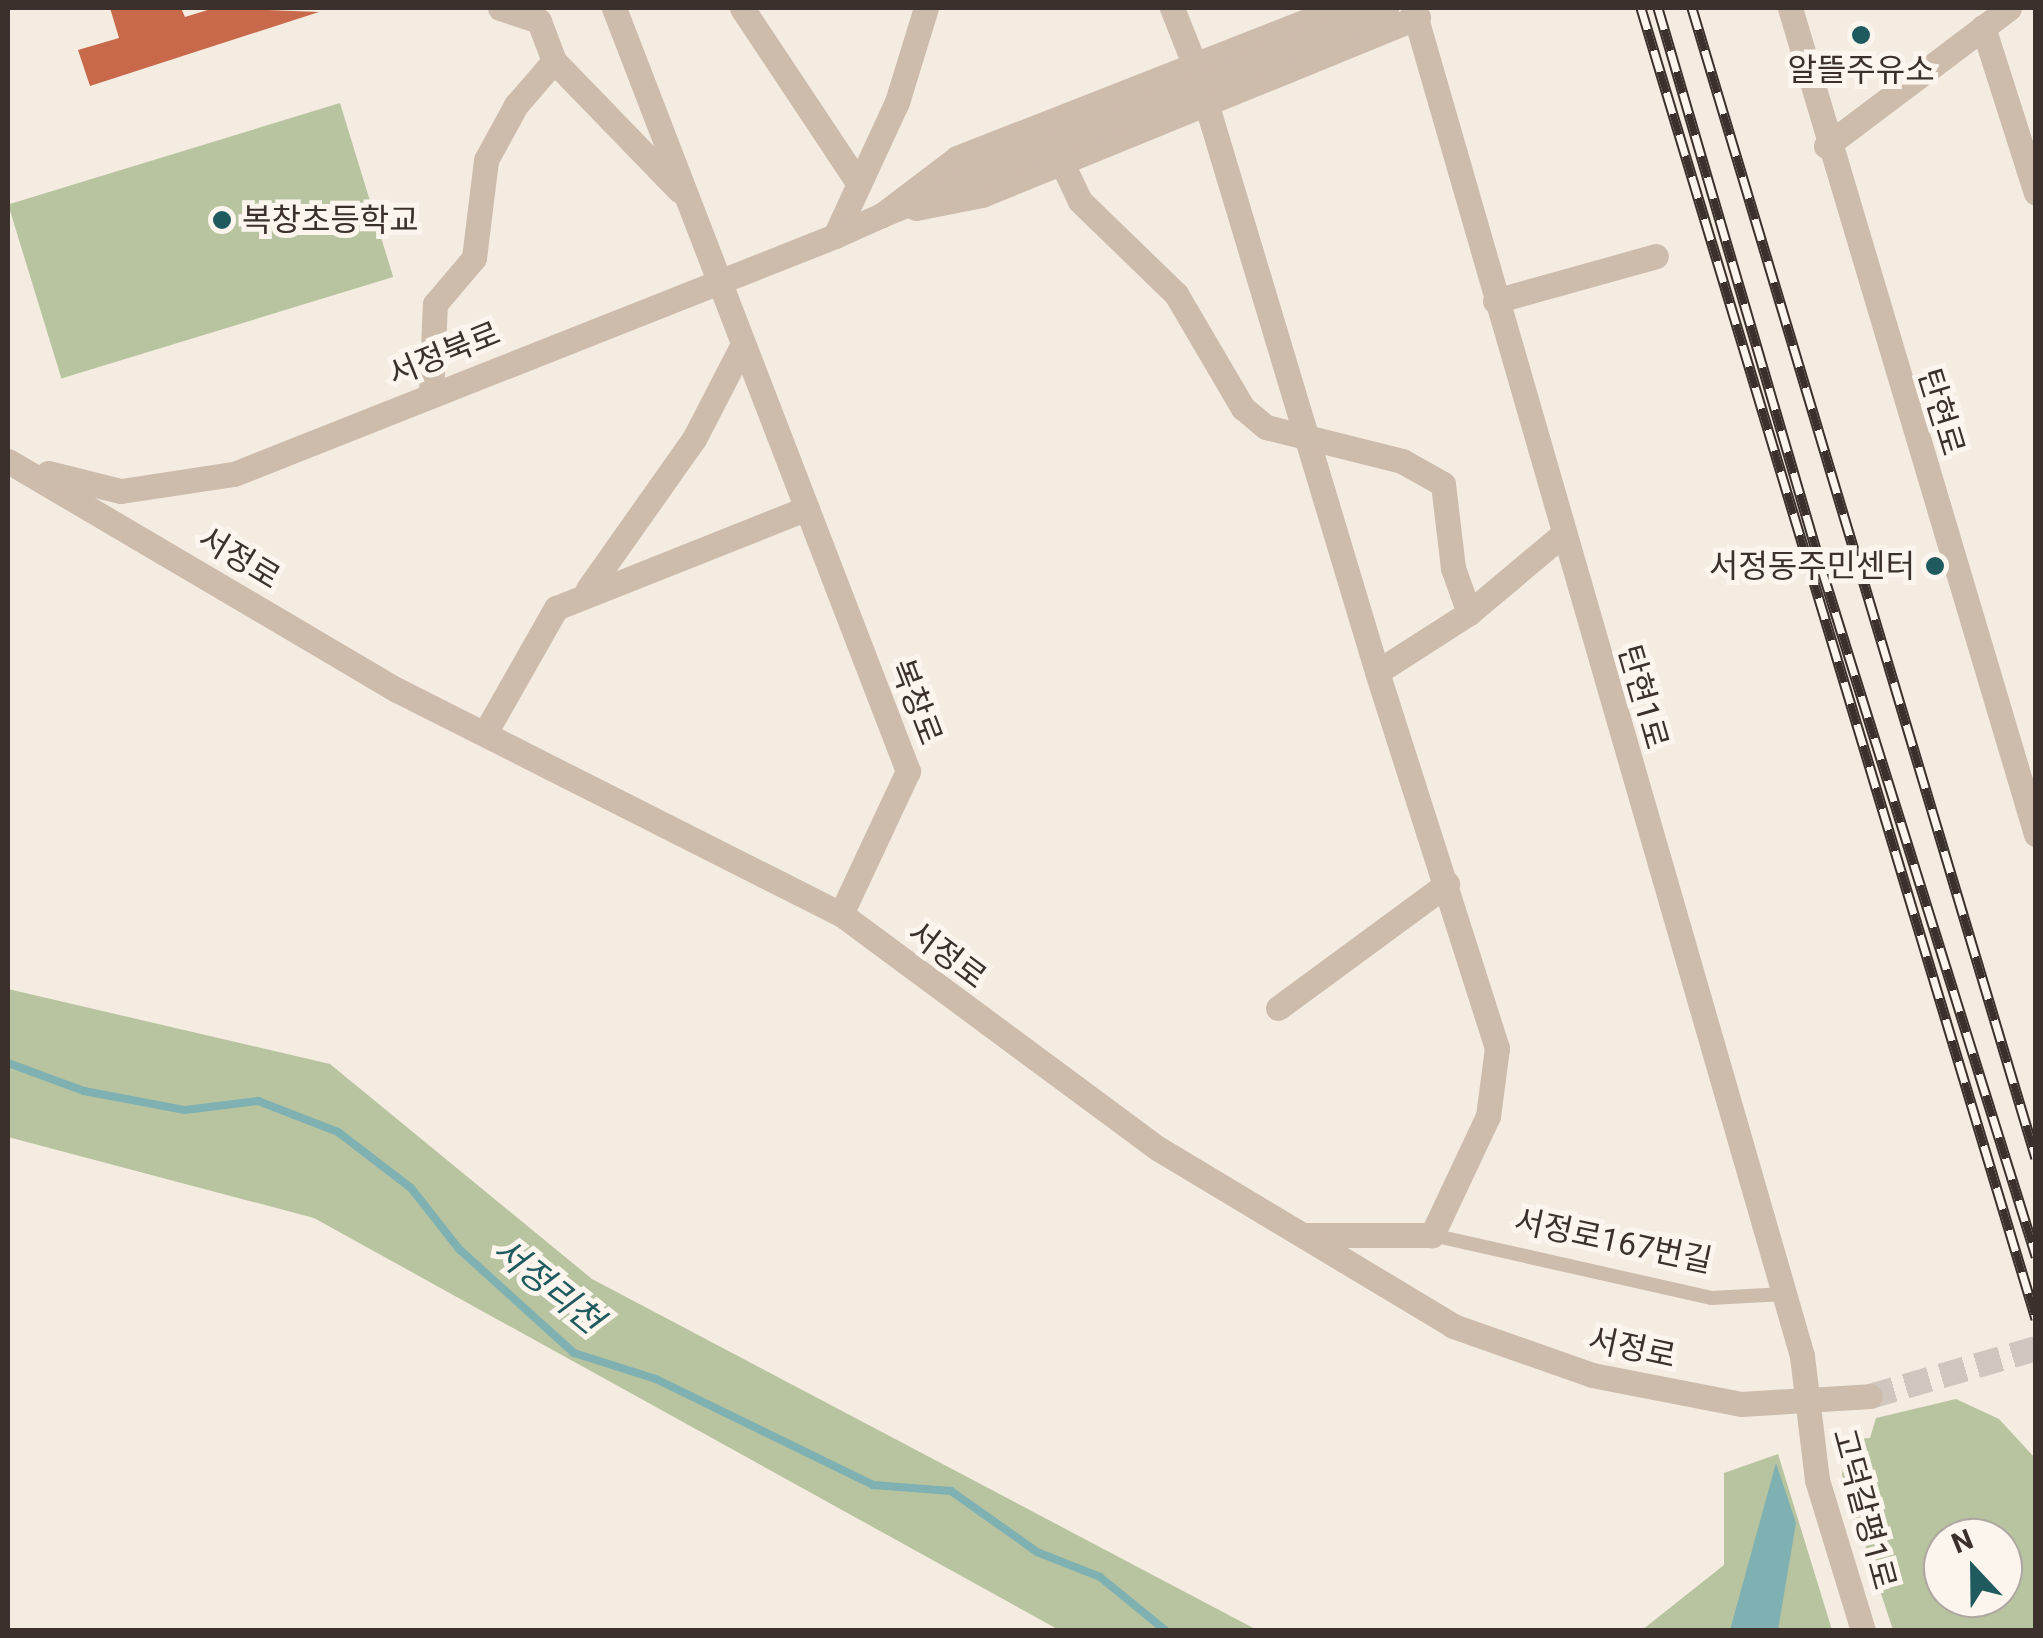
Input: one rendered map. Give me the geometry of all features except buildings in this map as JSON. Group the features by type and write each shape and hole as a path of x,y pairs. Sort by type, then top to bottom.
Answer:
{"street":[{"path":"500,8 539,21 554,62 689,200"},
{"name":"복창로","path":"614,8 908,770 841,914"},
{"path":"742,8 857,180"},
{"path":"835,236 857,180 897,102 926,8"},
{"path":"1172,8 1206,100 1377,672 1498,1048 1488,1116 1432,1235"},
{"path":"882,214 957,158 1340,8"},
{"path":"882,214 1386,8"},
{"name":"탄현로","path":"1790,8 1826,146 2036,834"},
{"path":"1826,146 2009,8"},
{"path":"882,214 982,195 1416,12"},
{"name":"탄현1로","path":"1416,12 1562,536 1802,1356 1806,1404"},
{"path":"1983,27 2036,193"},
{"path":"431,394 435,304 474,258 486,160 516,105 554,62"},
{"path":"1061,161 1080,201 1176,294 1243,408 1266,427 1402,462 1443,484 1453,568 1469,613"},
{"name":"서정북로","path":"13,463 121,491 234,474 882,214"},
{"path":"1495,301 1656,256"},
{"path":"588,590 694,438 743,344"},
{"name":"서정로","path":"13,463 397,690 841,914 1159,1149 1454,1326 1512,1352 1742,1404 1806,1404 1870,1396"},
{"path":"485,733 556,608 588,590 807,508"},
{"path":"1377,672 1469,613 1562,536"},
{"path":"1278,1008 1448,884"},
{"name":"서정로167번길","path":"1307,1235 1432,1235"},
{"name":"고덕갈평1로","path":"1806,1404 1816,1480 1863,1630"}],"lane":[{"name":"서정로167번길","path":"1432,1235 1711,1298 1782,1294"}],"green space":[{"path":"340,103 393,277 61,379 8,204"},
{"path":"8,989 330,1064 592,1279 1257,1630 1059,1630 314,1218 8,1137"},
{"path":"1956,1399 1999,1419 2035,1458 2035,1630 1893,1630 1842,1475 1847,1440 1870,1438 1876,1418"},
{"path":"1778,1454 1832,1630 1642,1630 1724,1565 1724,1473"}],"water":[{"path":"1776,1463 1796,1523 1778,1630 1730,1630"}],"waterway":[{"name":"서정리천","path":"8,1063 84,1091 185,1110 258,1101 338,1132 411,1188 459,1249 574,1353 656,1379 873,1485 951,1491 1037,1552 1100,1577 1165,1630"}],"tunnel":[{"path":"1870,1396 2036,1348"}],"railway":[{"path":"1641,8 2036,1319"},
{"path":"1658,8 1822,570 2036,1256"},
{"path":"1692,8 2036,1158"}],"place":[{"name":"알뜰주유소","path":"1861,35"},
{"name":"복창초등학교","path":"222,220"},
{"name":"서정동주민센터","path":"1935,566"}]}
